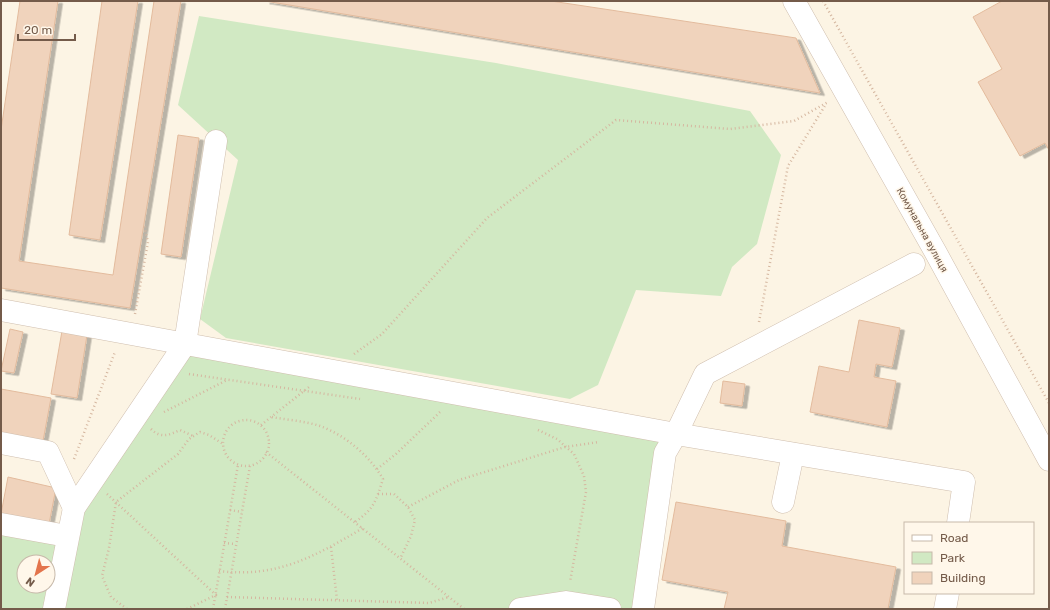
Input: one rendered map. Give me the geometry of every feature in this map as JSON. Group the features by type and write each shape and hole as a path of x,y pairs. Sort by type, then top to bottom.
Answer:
{"street":[{"name":"Комунальна вулиця","path":"794,1 936,253 1049,460"},
{"path":"54,609 67,536 74,508 185,344 216,141"},
{"path":"643,609 665,453 676,434 705,374 914,264"},
{"path":"1,310 676,434 964,482 958,522"},
{"path":"1,443 48,452 74,508"},
{"path":"784,502 793,454"},
{"path":"1,524 67,536"},
{"path":"945,609 948,594"},
{"path":"520,609 566,602 610,609"}],"path":[{"path":"823,1 1049,403"},
{"path":"261,425 304,390 382,334 487,218 616,120 730,129 794,121 845,93"},
{"path":"758,328 788,166 826,104"},
{"path":"64,486 122,332 136,312 148,242 144,225"},
{"path":"167,371 365,399"},
{"path":"159,415 228,380"},
{"path":"377,469 396,454 442,410 434,409"},
{"path":"272,417 320,426 341,437 359,450 377,469 383,479 378,494 370,512 355,522"},
{"path":"249,420 261,425 268,437 266,452 263,459 250,466 238,465 229,459 223,444 226,431 237,421 249,420"},
{"path":"152,424 151,430 158,435 167,436 180,430 193,436"},
{"path":"531,427 557,439 574,454 584,476 586,492 566,602"},
{"path":"127,609 111,597 102,576 109,548 116,502 178,454 189,439 200,432 209,435 223,444"},
{"path":"408,507 459,480 565,447 606,439"},
{"path":"266,452 464,609"},
{"path":"213,609 238,465"},
{"path":"225,609 250,466"},
{"path":"92,480 216,595"},
{"path":"378,494 394,494 408,507 415,520 411,536 400,558"},
{"path":"230,510 242,512"},
{"path":"219,571 251,574 286,568 331,547 363,528"},
{"path":"224,543 236,544"},
{"path":"331,547 337,600"},
{"path":"187,609 216,595"},
{"path":"227,597 429,603 449,597"}],"green space":[{"path":"199,16 496,63 750,111 781,155 757,244 732,267 721,296 636,290 598,385 570,399 226,338 200,319 238,160 178,105"},
{"path":"185,344 676,434 643,609 1,609 1,524 67,536"}],"building":[{"path":"20,1 58,1 19,261 113,275 154,1 181,1 130,308 1,288 1,130"},
{"path":"102,1 138,1 100,240 69,235"},
{"path":"265,1 551,1 796,38 820,93"},
{"path":"1002,1 1049,1 1049,150 1045,143 1020,156 978,82 1002,69 973,17"},
{"path":"178,135 199,138 181,257 161,254"},
{"path":"859,320 900,328 892,367 876,364 874,377 896,381 887,427 810,412 819,366 849,372"},
{"path":"10,329 23,332 14,373 1,371"},
{"path":"62,331 87,335 77,398 51,394"},
{"path":"723,381 745,384 742,406 720,403"},
{"path":"1,389 51,398 43,441 1,433"},
{"path":"8,477 56,488 49,524 1,514"},
{"path":"676,502 786,521 782,546 896,567 888,609 724,609 728,592 662,580"}]}
